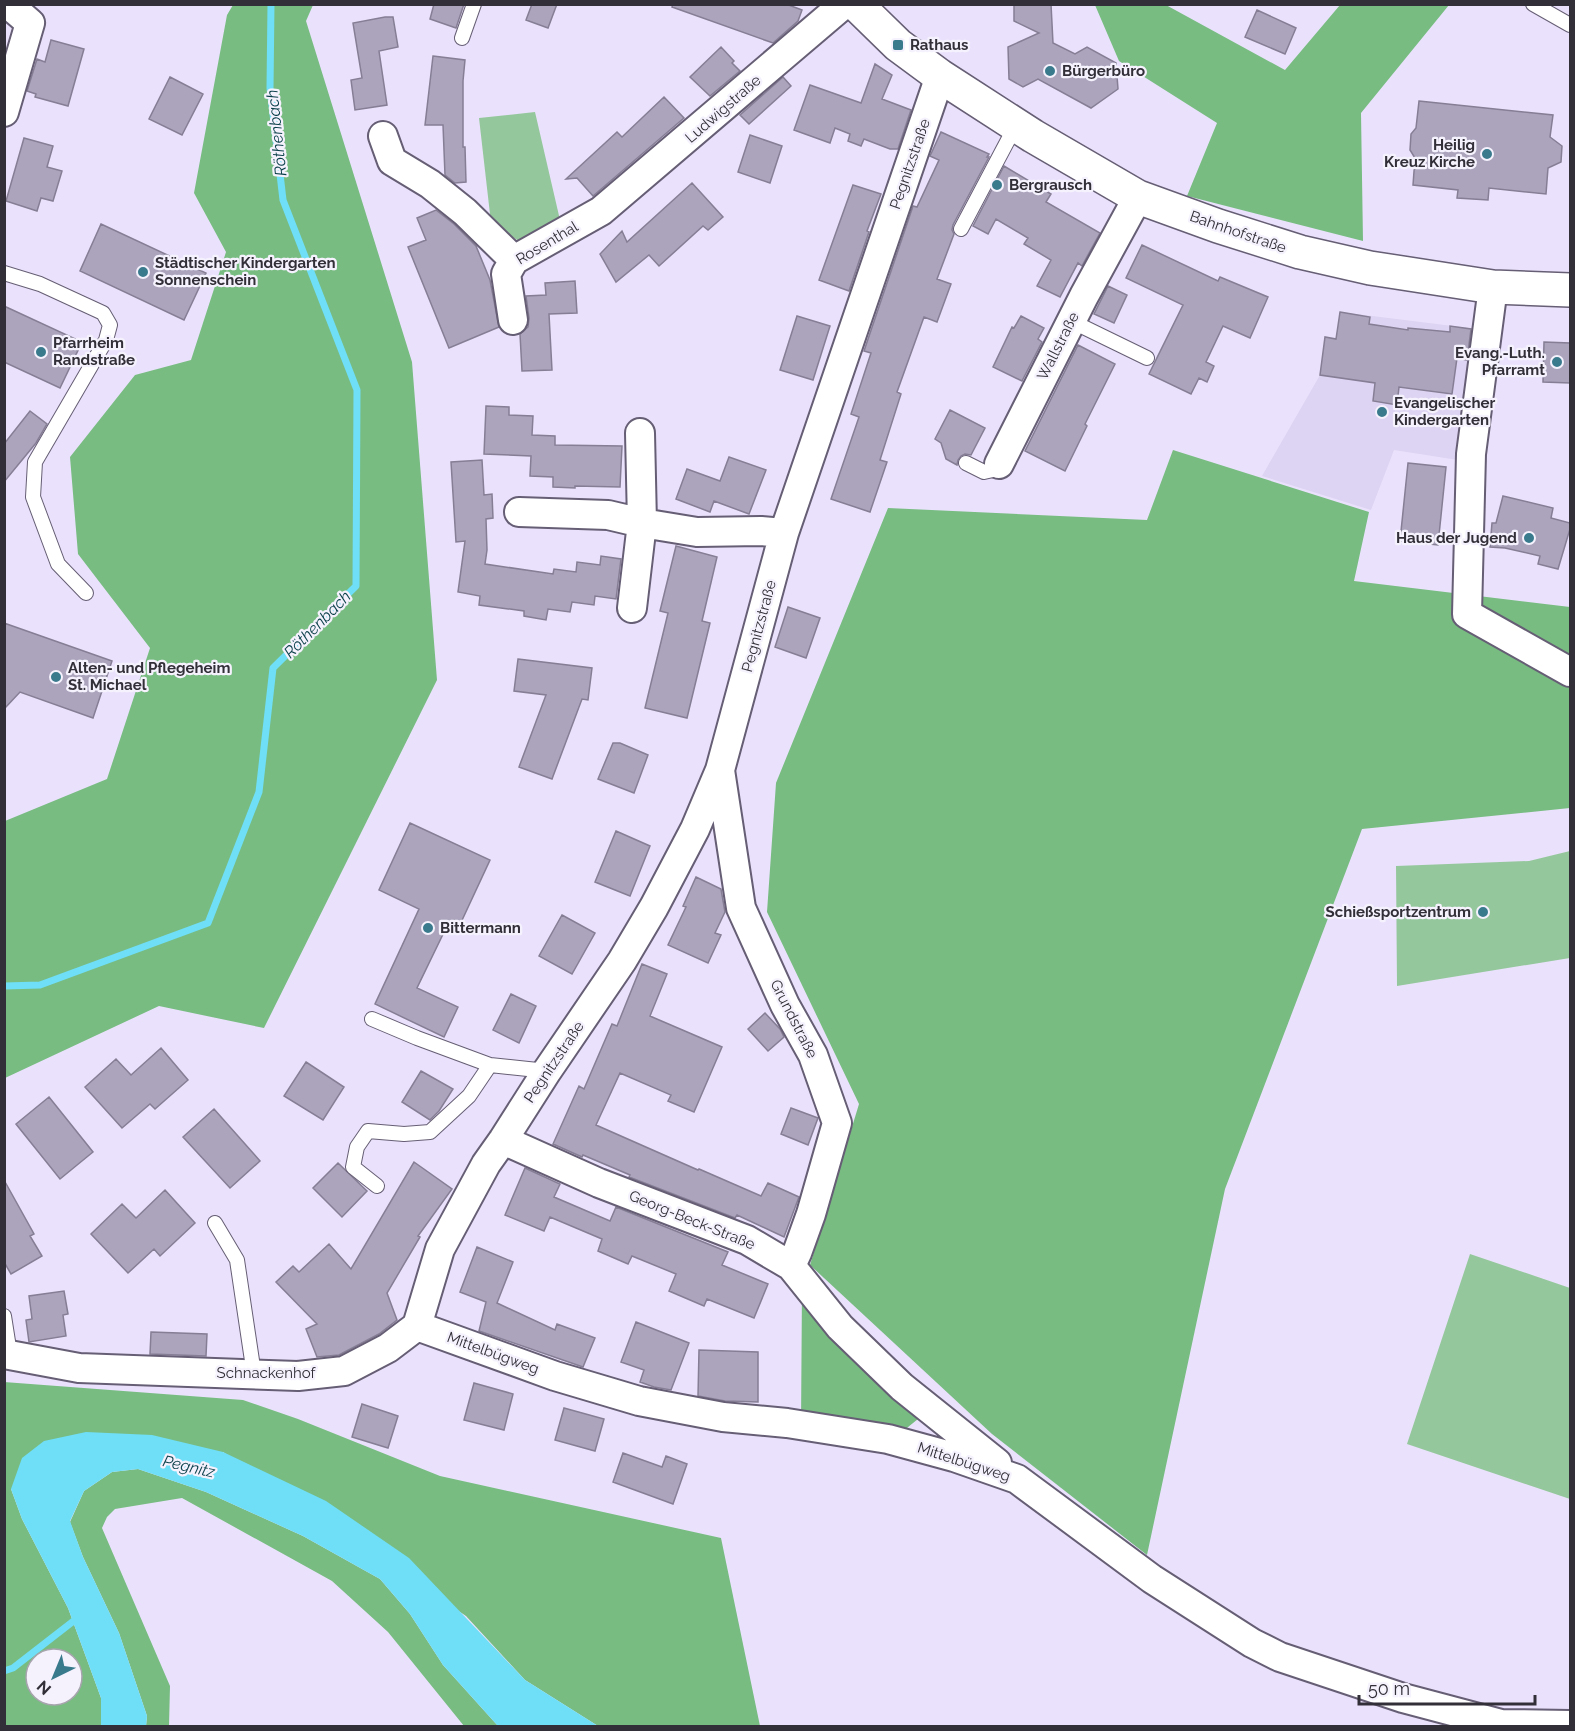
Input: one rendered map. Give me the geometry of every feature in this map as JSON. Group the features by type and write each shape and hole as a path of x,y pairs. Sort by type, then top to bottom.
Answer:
{"main road":[{"name":"Bahnhofstraße","path":"856,4 898,45 940,76 1016,125 1138,197 1300,252 1370,268 1493,287 1570,290"}],"street":[{"path":"4,112 30,23 8,4"},
{"name":"Ludwigstraße","path":"601,212 844,4"},
{"name":"Pegnitzstraße","path":"503,1140 622,961 654,907 695,830 720,770 784,533 940,76"},
{"path":"382,136 392,161 430,184 465,212 514,260"},
{"name":"Wallstraße","path":"999,464 1071,321 1138,197"},
{"name":"Rosenthal","path":"513,320 506,274 514,260 601,212"},
{"path":"1493,287 1471,454 1467,614 1570,672"},
{"path":"632,608 642,523 640,433"},
{"path":"519,512 608,515 697,532 784,533"},
{"name":"Grundstraße","path":"720,770 741,908 786,1005 813,1055 837,1123 811,1214 791,1266"},
{"path":"417,1326 440,1249 486,1164 503,1140"},
{"name":"Georg-Beck-Straße","path":"503,1140 599,1183 747,1240 791,1266 840,1327 902,1387 1017,1479"},
{"name":"Schnackenhof","path":"7,1354 79,1368 298,1376 344,1371 388,1348 417,1326"},
{"name":"Mittelbügweg","path":"417,1326 555,1376 639,1401 723,1417 788,1423 888,1439 954,1457 1017,1479 1152,1580 1252,1643 1280,1657 1403,1698 1501,1724 1570,1725"}],"lane":[{"path":"462,38 474,4"},
{"path":"1533,4 1570,25"},
{"path":"961,229 1016,125"},
{"path":"4,273 40,284 103,313 110,325 106,340 35,462 33,497 58,564 86,594"},
{"path":"1071,321 1147,358"},
{"name":"Wallstraße","path":"966,463 984,472 993,470 999,464"},
{"path":"372,1019 490,1065 547,1071"},
{"path":"377,1186 353,1167 357,1147 368,1131 404,1134 430,1132 469,1096 490,1065"},
{"path":"215,1223 237,1260 254,1374"},
{"path":"4,1316 7,1354"}],"shaded area":[{"name":"Evangelischer Kindergarten","path":"1340,312 1477,329 1458,460 1394,450 1371,510 1262,476 1320,375 1325,337 1336,338"}],"green space":[{"path":"233,5 313,5 306,21 412,362 437,680 264,1028 159,1006 5,1078 5,821 107,779 150,648 78,554 70,457 135,375 191,360 226,252 194,193 227,15"},
{"path":"1095,5 1166,5 1285,70 1340,5 1449,5 1361,113 1363,241 1187,196 1217,123 1119,61"},
{"path":"535,112 560,220 522,243 491,223 479,118"},
{"path":"1173,450 1369,512 1354,581 1570,607 1570,808 1362,829 1225,1189 1147,1555 992,1434 810,1265 859,1104 767,912 776,783 888,508 1147,520"},
{"name":"Schießsportzentrum","path":"1570,851 1570,958 1397,986 1396,866 1529,861"},
{"path":"1470,1254 1570,1288 1570,1499 1407,1444"},
{"path":"802,1286 849,1337 918,1419 892,1440 801,1425"},
{"path":"4,1382 243,1400 298,1419 440,1476 721,1538 760,1726 598,1726 525,1680 466,1616 223,1452 11,1489 22,1519 68,1608 82,1647 24,1647 24,1707 84,1707 84,1652 101,1698 101,1726 5,1726"},
{"path":"138,1469 206,1492 303,1536 380,1579 410,1614 443,1665 498,1726 464,1726 388,1632 332,1581 182,1498 115,1509 107,1517 102,1528 170,1686 169,1726 146,1726 147,1716 119,1633 83,1557 70,1522 84,1491 112,1472"}],"water":[{"name":"Pegnitz","path":"86,1432 152,1435 223,1452 326,1501 409,1558 525,1680 598,1726 498,1726 443,1665 410,1614 380,1579 303,1536 206,1492 138,1469 112,1472 84,1491 70,1521 83,1557 119,1633 147,1716 146,1726 101,1726 101,1698 84,1647 68,1608 22,1519 11,1489 22,1458 44,1441"}],"building":[{"path":"434,4 464,4 456,28 430,19"},
{"path":"532,4 557,4 548,28 526,20"},
{"path":"673,4 786,4 802,10 798,21 773,43 672,7"},
{"path":"1014,4 1051,4 1053,43 1075,54 1087,47 1116,63 1118,89 1091,108 1038,79 1023,87 1009,79 1008,47 1039,33 1014,21"},
{"path":"1257,10 1296,28 1285,54 1245,37"},
{"path":"393,17 398,47 379,51 387,105 355,110 351,80 362,78 353,23"},
{"path":"51,40 84,49 68,106 35,97 36,94 27,91 37,59 45,62"},
{"path":"721,47 740,71 710,96 690,77"},
{"path":"433,56 465,60 463,147 465,147 466,182 455,183 445,175 443,125 425,125"},
{"path":"875,64 892,75 882,99 911,110 898,149 890,149 864,139 861,146 848,141 850,134 835,128 830,143 794,130 810,85 861,103"},
{"path":"170,77 203,94 182,135 149,119"},
{"path":"783,77 791,86 749,124 740,115"},
{"path":"664,97 684,118 593,196 577,178 566,179 617,132 622,137"},
{"name":"Heilig Kreuz Kirche","path":"1419,101 1553,115 1550,137 1562,146 1561,162 1548,168 1546,194 1489,188 1488,200 1457,198 1458,190 1413,185 1415,158 1410,150 1411,134 1416,128"},
{"path":"941,132 989,154 987,157 989,157 953,225 954,234 937,279 951,284 937,322 924,317 897,392 901,394 880,460 887,462 870,512 831,499 859,417 851,414 871,353 864,351 913,206 917,207 939,160 930,156"},
{"path":"750,135 782,146 770,183 738,172"},
{"path":"24,138 53,146 47,167 62,171 53,201 41,198 37,211 6,201"},
{"path":"1004,166 1051,194 1046,202 1100,233 1082,266 1078,263 1060,297 1037,286 1051,260 1024,244 1028,238 996,219 988,234 973,226"},
{"path":"692,183 723,217 708,230 703,226 659,266 649,255 616,282 600,254 622,231 627,242"},
{"path":"853,185 881,194 849,291 819,280"},
{"path":"436,210 476,246 490,280 499,327 449,348 408,247 426,240 417,218"},
{"name":"Städtischer Kindergarten Sonnenschein","path":"101,224 206,273 184,320 80,271"},
{"path":"1142,245 1218,281 1220,277 1268,297 1250,338 1223,326 1206,362 1214,366 1207,382 1199,378 1191,394 1149,374 1183,305 1126,278"},
{"path":"575,281 577,313 549,314 552,370 522,371 520,334 528,327 529,318 526,296 546,295 545,283"},
{"path":"1108,286 1127,295 1114,323 1094,314"},
{"name":"Pfarrheim Randstraße","path":"4,306 82,342 60,388 4,362"},
{"path":"1340,312 1370,317 1369,324 1408,330 1408,328 1450,332 1450,326 1471,329 1467,360 1457,358 1452,394 1399,387 1397,405 1373,401 1375,383 1320,375 1325,337 1336,339"},
{"path":"797,316 830,326 813,380 780,370"},
{"path":"1021,316 1044,328 1038,339 1042,342 1022,381 993,367 1012,327 1014,328"},
{"name":"Evang.-Luth. Pfarramt","path":"1544,342 1570,343 1570,383 1543,382"},
{"path":"1078,345 1115,364 1065,471 1025,451"},
{"path":"486,406 509,407 509,415 533,416 532,435 555,436 555,445 622,446 620,487 553,487 553,477 530,476 531,456 484,454"},
{"path":"950,410 985,428 971,455 961,456 957,465 946,459 941,443 935,439"},
{"path":"30,411 47,424 36,443 4,482 4,444"},
{"path":"729,457 766,470 749,514 714,501 710,512 676,499 687,469 720,481"},
{"path":"482,460 484,495 492,494 493,518 486,519 485,564 553,574 554,569 576,572 577,562 600,565 601,556 621,559 616,599 595,596 594,605 572,602 570,612 548,609 546,620 524,616 524,611 479,605 480,596 458,592 465,541 456,542 451,462"},
{"path":"1408,463 1446,467 1438,545 1400,541"},
{"name":"Haus der Jugend","path":"1503,496 1553,508 1551,518 1570,523 1558,569 1538,564 1540,556 1490,547 1492,523 1496,523"},
{"path":"676,546 717,557 702,621 710,623 687,718 645,708 668,613 660,611"},
{"path":"788,607 820,618 806,658 775,647"},
{"name":"Alten- und Pflegeheim St. Michael","path":"4,623 112,661 93,718 20,692 4,709"},
{"path":"518,659 592,668 588,700 582,699 552,779 519,767 546,695 514,691"},
{"path":"613,743 620,743 648,755 634,793 598,779"},
{"name":"Bittermann","path":"410,823 490,860 457,931 447,926 417,988 458,1007 444,1037 375,1004 419,909 379,890"},
{"path":"616,831 650,846 630,896 595,882"},
{"path":"696,877 721,889 725,912 715,933 721,935 708,963 668,945 686,907 683,906"},
{"path":"562,915 595,933 572,974 539,956"},
{"path":"642,964 667,974 650,1016 722,1047 694,1112 668,1101 671,1095 620,1073 596,1125 761,1196 768,1183 799,1197 784,1237 737,1215 735,1218 629,1177 630,1175 553,1144 579,1086 584,1089 612,1024 617,1026"},
{"path":"511,994 536,1006 519,1043 493,1030"},
{"path":"765,1013 780,1029 784,1037 768,1051 748,1029"},
{"path":"161,1048 188,1080 155,1109 150,1104 122,1128 85,1087 116,1059 131,1075"},
{"path":"306,1062 344,1087 323,1120 284,1096"},
{"path":"421,1071 453,1089 439,1111 430,1120 402,1102"},
{"path":"49,1097 93,1152 60,1179 16,1124"},
{"path":"791,1108 818,1118 808,1145 781,1134"},
{"path":"214,1109 260,1161 230,1188 183,1137"},
{"path":"414,1162 452,1189 418,1236 420,1237 387,1293 397,1320 379,1334 339,1355 317,1357 306,1329 317,1324 276,1282 293,1266 299,1272 329,1244 351,1269"},
{"path":"338,1163 367,1191 342,1217 313,1188"},
{"path":"525,1168 560,1184 554,1197 610,1221 616,1207 728,1252 722,1265 768,1284 754,1318 707,1299 704,1306 669,1291 676,1274 632,1256 628,1264 598,1251 602,1239 550,1217 544,1231 505,1215"},
{"path":"4,1180 34,1234 30,1236 42,1256 11,1274 4,1262"},
{"path":"165,1190 195,1223 160,1256 154,1249 128,1273 91,1234 122,1204 136,1218"},
{"path":"477,1247 513,1262 497,1303 555,1330 557,1324 595,1338 583,1367 479,1331 486,1302 460,1292"},
{"path":"64,1291 68,1314 63,1315 66,1336 29,1342 26,1320 32,1319 29,1296"},
{"path":"636,1322 689,1343 671,1390 640,1382 644,1370 621,1362"},
{"path":"151,1332 207,1334 206,1356 150,1354"},
{"path":"699,1350 758,1352 758,1402 725,1401 698,1396"},
{"path":"474,1383 513,1394 504,1430 464,1420"},
{"path":"362,1404 398,1416 388,1448 352,1437"},
{"path":"564,1408 604,1419 595,1451 555,1440"},
{"path":"623,1453 662,1467 666,1456 687,1464 673,1504 613,1482"}],"waterway":[{"name":"Röthenbach","path":"4,986 40,985 208,923 259,792 273,668 356,586 357,390 283,200 270,88 271,4"},
{"name":"Röthenbach","path":"4,1671 13,1668 80,1616"}],"place":[{"name":"Rathaus","path":"898,45"},
{"name":"Bürgerbüro","path":"1050,71"},
{"name":"Heilig Kreuz Kirche","path":"1487,154"},
{"name":"Bergrausch","path":"997,185"},
{"name":"Städtischer Kindergarten Sonnenschein","path":"143,272"},
{"name":"Pfarrheim Randstraße","path":"41,352"},
{"name":"Evang.-Luth. Pfarramt","path":"1557,362"},
{"name":"Evangelischer Kindergarten","path":"1382,412"},
{"name":"Haus der Jugend","path":"1529,538"},
{"name":"Alten- und Pflegeheim St. Michael","path":"56,677"},
{"name":"Schießsportzentrum","path":"1483,912"},
{"name":"Bittermann","path":"428,928"}]}
